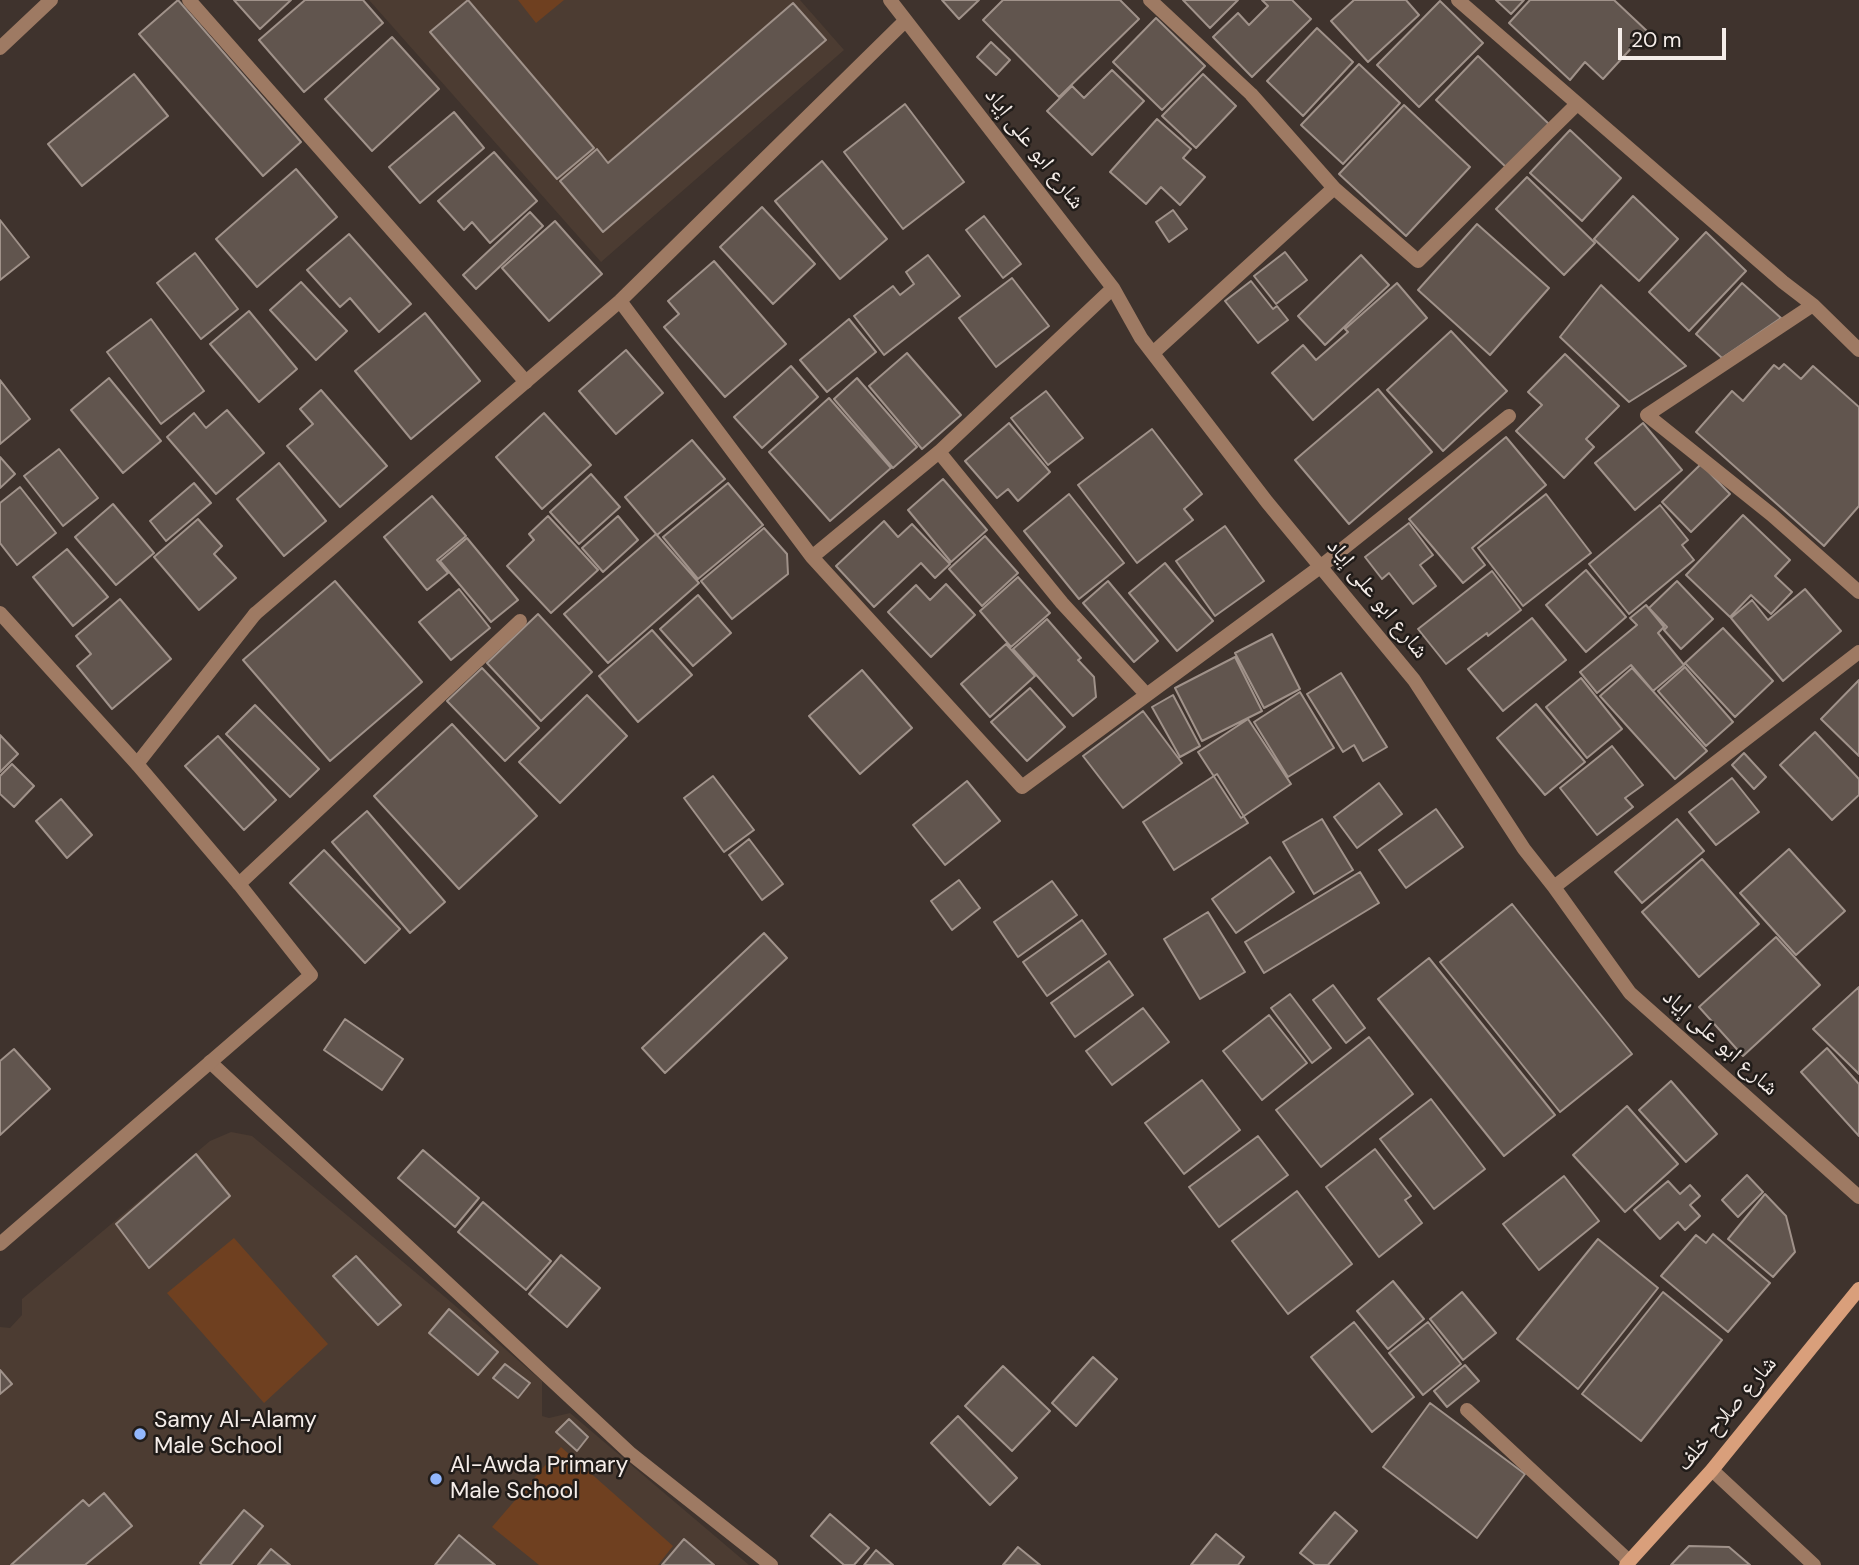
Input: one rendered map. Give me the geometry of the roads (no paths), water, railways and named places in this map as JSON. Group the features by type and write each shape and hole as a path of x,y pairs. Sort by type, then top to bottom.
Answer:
{"main road":[{"name":"شارع صلاح خلف","path":"1628,1563 1712,1470 1859,1290"}],"street":[{"path":"0,48 51,0"},
{"path":"189,0 526,382"},
{"name":"شارع ابو على إياد","path":"890,0 1113,288 1141,338 1267,502 1414,680 1524,849 1630,993 1859,1197"},
{"path":"1150,0 1251,94 1334,188 1418,261 1577,104"},
{"path":"1458,0 1783,282 1813,305 1859,350"},
{"path":"137,764 255,614 620,301 905,21"},
{"path":"1153,353 1334,188"},
{"path":"812,557 939,452 1113,288"},
{"path":"620,301 812,557 1022,787 1320,567 1509,416"},
{"path":"1813,305 1647,415 1772,515 1859,592"},
{"path":"939,452 1062,603 1146,694"},
{"path":"0,613 137,764 239,884 311,975 0,1244"},
{"path":"239,884 520,621"},
{"path":"1554,887 1859,652"},
{"path":"210,1062 631,1454 771,1565"},
{"path":"1467,1410 1628,1563"},
{"path":"1712,1470 1814,1565"}],"place":[{"name":"Samy Al-Alamy Male School","path":"140,1434"},
{"name":"Al-Awda Primary Male School","path":"436,1479"}]}
